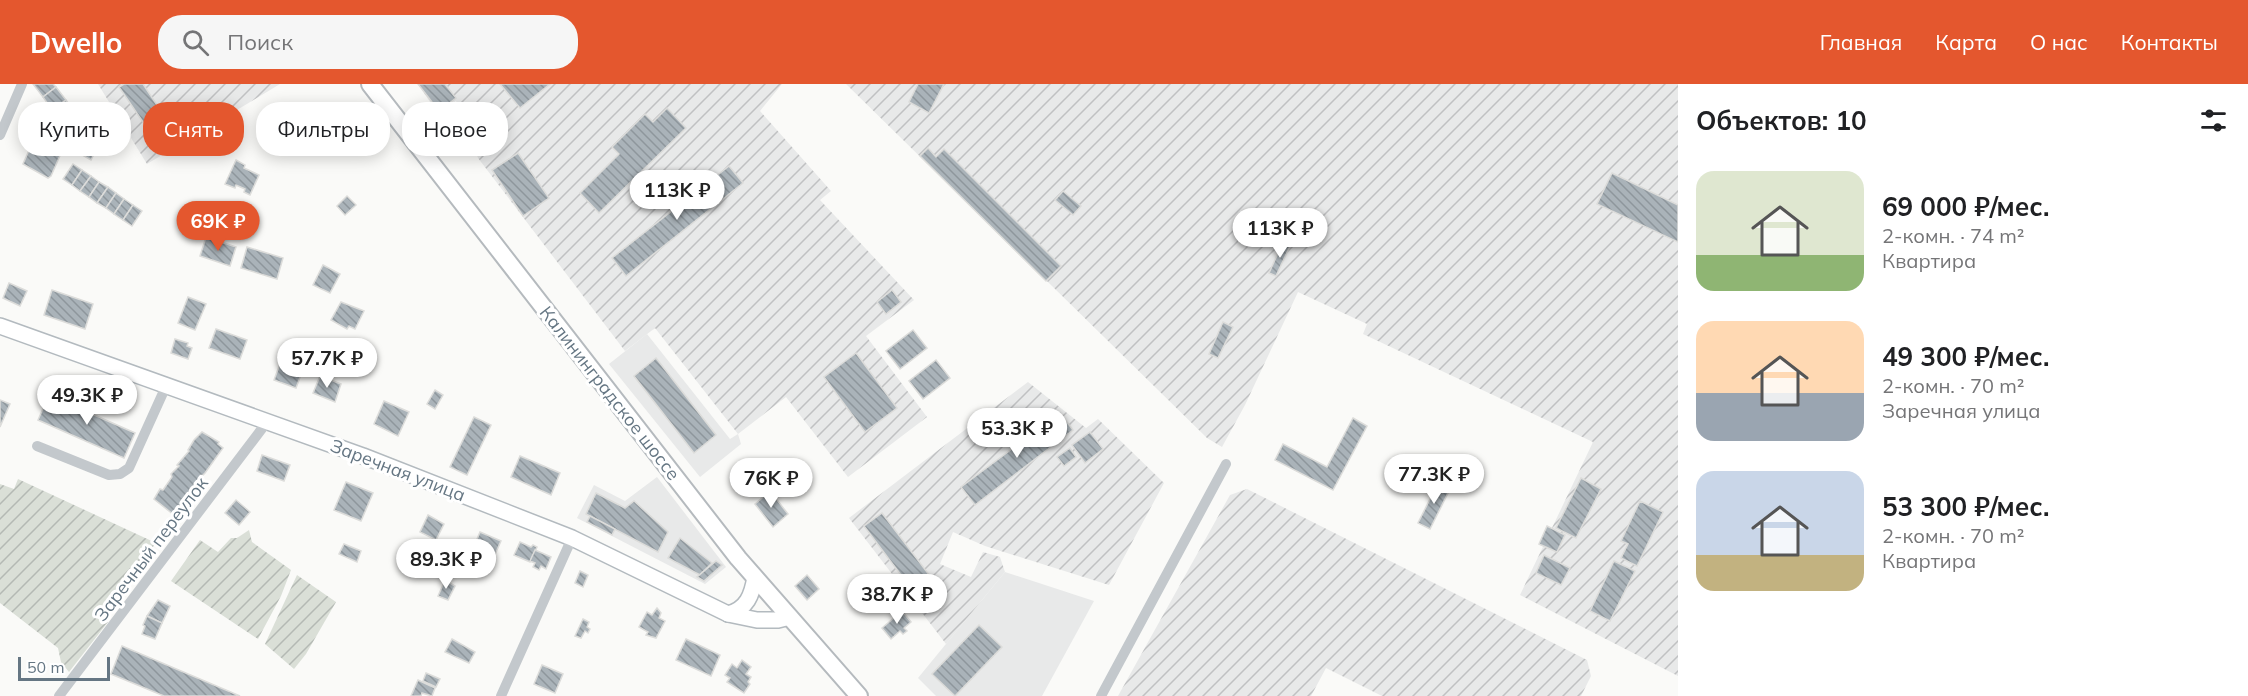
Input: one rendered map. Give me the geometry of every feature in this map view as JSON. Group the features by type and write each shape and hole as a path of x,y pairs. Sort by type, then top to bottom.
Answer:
{"main road":[{"name":"Калининградское шоссе","path":"370,84 755,577 859,696"},
{"name":"Заречная улица","path":"0,326 363,456 572,538 728,614 757,620 778,620 790,617"},
{"path":"728,614 738,612 750,599 755,577"}],"street":[{"path":"0,135 22,84"},
{"path":"37,446 109,475 120,474 129,468 167,384"},
{"name":"Заречный переулок","path":"59,696 267,422"},
{"path":"1101,696 1226,464"},
{"path":"501,696 572,538"}],"shaded area":[{"path":"98,84 280,84 244,106 244,102 143,102 143,156 160,156 147,164 131,138 131,102 109,102"},
{"path":"418,84 782,84 760,111 831,191 820,200 914,300 866,336 927,417 848,477 786,397 738,434 655,328 625,351 478,158 477,156 508,156 508,102 430,102"},
{"path":"846,84 1678,84 1678,676 1520,595 1593,442 1363,334 1367,324 1298,292 1245,405 1222,447 1207,438"},
{"path":"647,334 730,439 738,434 741,444 700,477 609,364"},
{"path":"1028,382 1086,428 1098,419 1164,483 1109,585 985,546 953,532 940,564 971,577 983,552 1000,557 1005,572 946,644 849,518"},
{"path":"657,477 726,567 705,584 577,518 594,485 625,501"},
{"path":"18,479 156,543 101,615 108,622 69,672 61,662 58,648 0,603 0,484 14,489"},
{"path":"1247,489 1587,660 1591,676 1581,696 1382,696 1326,668 1311,696 1118,696 1230,495"},
{"path":"249,530 252,542 291,570 281,596 258,639 171,581 200,540 218,552 231,538 237,538"},
{"path":"1005,572 1094,601 1042,696 936,696 918,678"},
{"path":"297,575 336,602 306,654 294,669 265,644"}],"building":[{"path":"33,84 53,84 56,87 43,97"},
{"path":"124,84 143,84 155,102 143,102 143,122 131,102 119,87"},
{"path":"418,84 445,84 456,98 451,102 432,102"},
{"path":"500,84 550,84 520,108"},
{"path":"918,84 944,84 929,113 909,102"},
{"path":"56,87 66,100 46,102 43,97"},
{"path":"667,108 686,128 599,213 580,193 619,154 612,147 645,114 653,122"},
{"path":"928,148 936,157 944,149 1061,266 1046,281 920,156"},
{"path":"518,153 549,198 523,216 492,170"},
{"path":"27,156 60,156 48,178 23,164"},
{"path":"236,160 245,165 244,168 259,175 250,195 244,192 245,189 236,185 235,188 225,184"},
{"path":"73,164 82,170 72,185 63,179"},
{"path":"729,166 743,183 626,276 612,258"},
{"path":"82,170 91,176 80,191 72,185"},
{"path":"1612,173 1678,205 1678,242 1597,204"},
{"path":"91,176 99,182 89,197 80,191"},
{"path":"99,182 108,187 97,203 89,197"},
{"path":"108,187 116,193 106,208 97,203"},
{"path":"1063,191 1081,206 1073,215 1055,200"},
{"path":"116,193 124,199 114,214 106,208"},
{"path":"347,196 356,205 345,215 337,206"},
{"path":"124,199 133,205 123,220 114,214"},
{"path":"133,205 142,211 132,226 123,220"},
{"path":"206,237 236,247 230,266 200,256"},
{"path":"1283,242 1290,246 1276,276 1269,273"},
{"path":"247,247 283,258 277,279 241,268"},
{"path":"323,265 340,274 330,293 313,285"},
{"path":"9,283 27,291 20,306 3,298"},
{"path":"52,290 93,304 85,329 44,315"},
{"path":"892,290 901,302 886,314 877,302"},
{"path":"188,297 206,304 195,330 178,323"},
{"path":"341,302 364,311 355,329 349,326 347,329 331,320"},
{"path":"1223,322 1233,327 1218,358 1209,354"},
{"path":"216,329 247,340 240,359 209,348"},
{"path":"913,330 927,348 900,369 886,351"},
{"path":"175,339 188,343 187,346 192,348 188,359 171,353"},
{"path":"856,353 897,408 865,432 824,377"},
{"path":"656,358 716,435 694,453 634,376"},
{"path":"936,360 950,378 923,399 909,381"},
{"path":"281,361 303,369 296,388 274,380"},
{"path":"320,376 341,384 335,402 313,393"},
{"path":"435,390 443,395 435,409 427,404"},
{"path":"49,395 135,433 124,458 38,420"},
{"path":"0,400 10,404 0,427"},
{"path":"384,401 409,412 398,436 374,424"},
{"path":"1060,413 1073,430 975,505 961,487"},
{"path":"474,417 491,425 467,475 450,467"},
{"path":"1353,418 1367,426 1333,490 1275,460 1283,444 1327,467"},
{"path":"202,432 219,442 218,444 223,448 198,480 194,491 174,515 154,499 160,489 163,490 172,477 171,474 179,466 177,465"},
{"path":"1090,432 1103,449 1085,463 1072,445"},
{"path":"1070,448 1076,457 1064,466 1057,457"},
{"path":"262,455 290,465 284,481 257,471"},
{"path":"520,456 560,473 551,495 511,477"},
{"path":"1581,478 1601,489 1576,538 1556,528"},
{"path":"1439,481 1451,487 1430,529 1418,523"},
{"path":"346,482 373,493 361,521 334,510"},
{"path":"770,491 788,514 773,527 755,504"},
{"path":"596,493 625,508 634,501 668,532 658,552 586,514"},
{"path":"236,500 250,512 239,525 225,513"},
{"path":"1640,501 1663,512 1637,566 1621,558 1628,544 1621,541"},
{"path":"882,513 943,593 925,607 864,526"},
{"path":"428,515 444,524 436,540 420,532"},
{"path":"590,516 615,529 612,535 587,522"},
{"path":"1547,526 1565,535 1557,552 1539,544"},
{"path":"480,532 501,541 493,559 472,551"},
{"path":"680,538 712,563 700,575 668,558"},
{"path":"520,542 537,547 530,562 514,555"},
{"path":"344,544 361,551 357,562 339,554"},
{"path":"535,550 551,557 546,569 541,566 539,570 533,567 535,563 530,561"},
{"path":"1544,555 1570,568 1561,585 1536,573"},
{"path":"716,561 722,565 704,581 697,577"},
{"path":"1614,561 1635,571 1610,621 1590,611"},
{"path":"580,571 588,575 583,587 575,583"},
{"path":"807,575 819,589 807,600 795,586"},
{"path":"445,580 455,586 448,600 438,596"},
{"path":"158,600 170,606 162,623 147,616"},
{"path":"657,608 661,613 659,618 665,621 656,638 646,635 648,632 639,627 647,612 652,615"},
{"path":"902,611 911,622 904,628 907,631 903,634 900,631 891,639 882,628"},
{"path":"147,616 162,623 155,639 142,634"},
{"path":"583,619 589,622 587,627 590,629 588,633 585,631 581,638 575,636"},
{"path":"979,625 1002,647 955,696 932,674"},
{"path":"452,639 475,652 469,663 445,652"},
{"path":"686,639 720,655 711,676 676,660"},
{"path":"122,646 240,696 164,696 111,674"},
{"path":"742,660 751,667 746,674 751,677 748,682 750,684 744,693 727,682 730,678 725,675 732,664 737,668"},
{"path":"542,665 563,674 555,693 534,684"},
{"path":"426,673 440,679 436,687 423,681"},
{"path":"418,680 435,688 432,696 422,693 421,696 411,696"}]}
